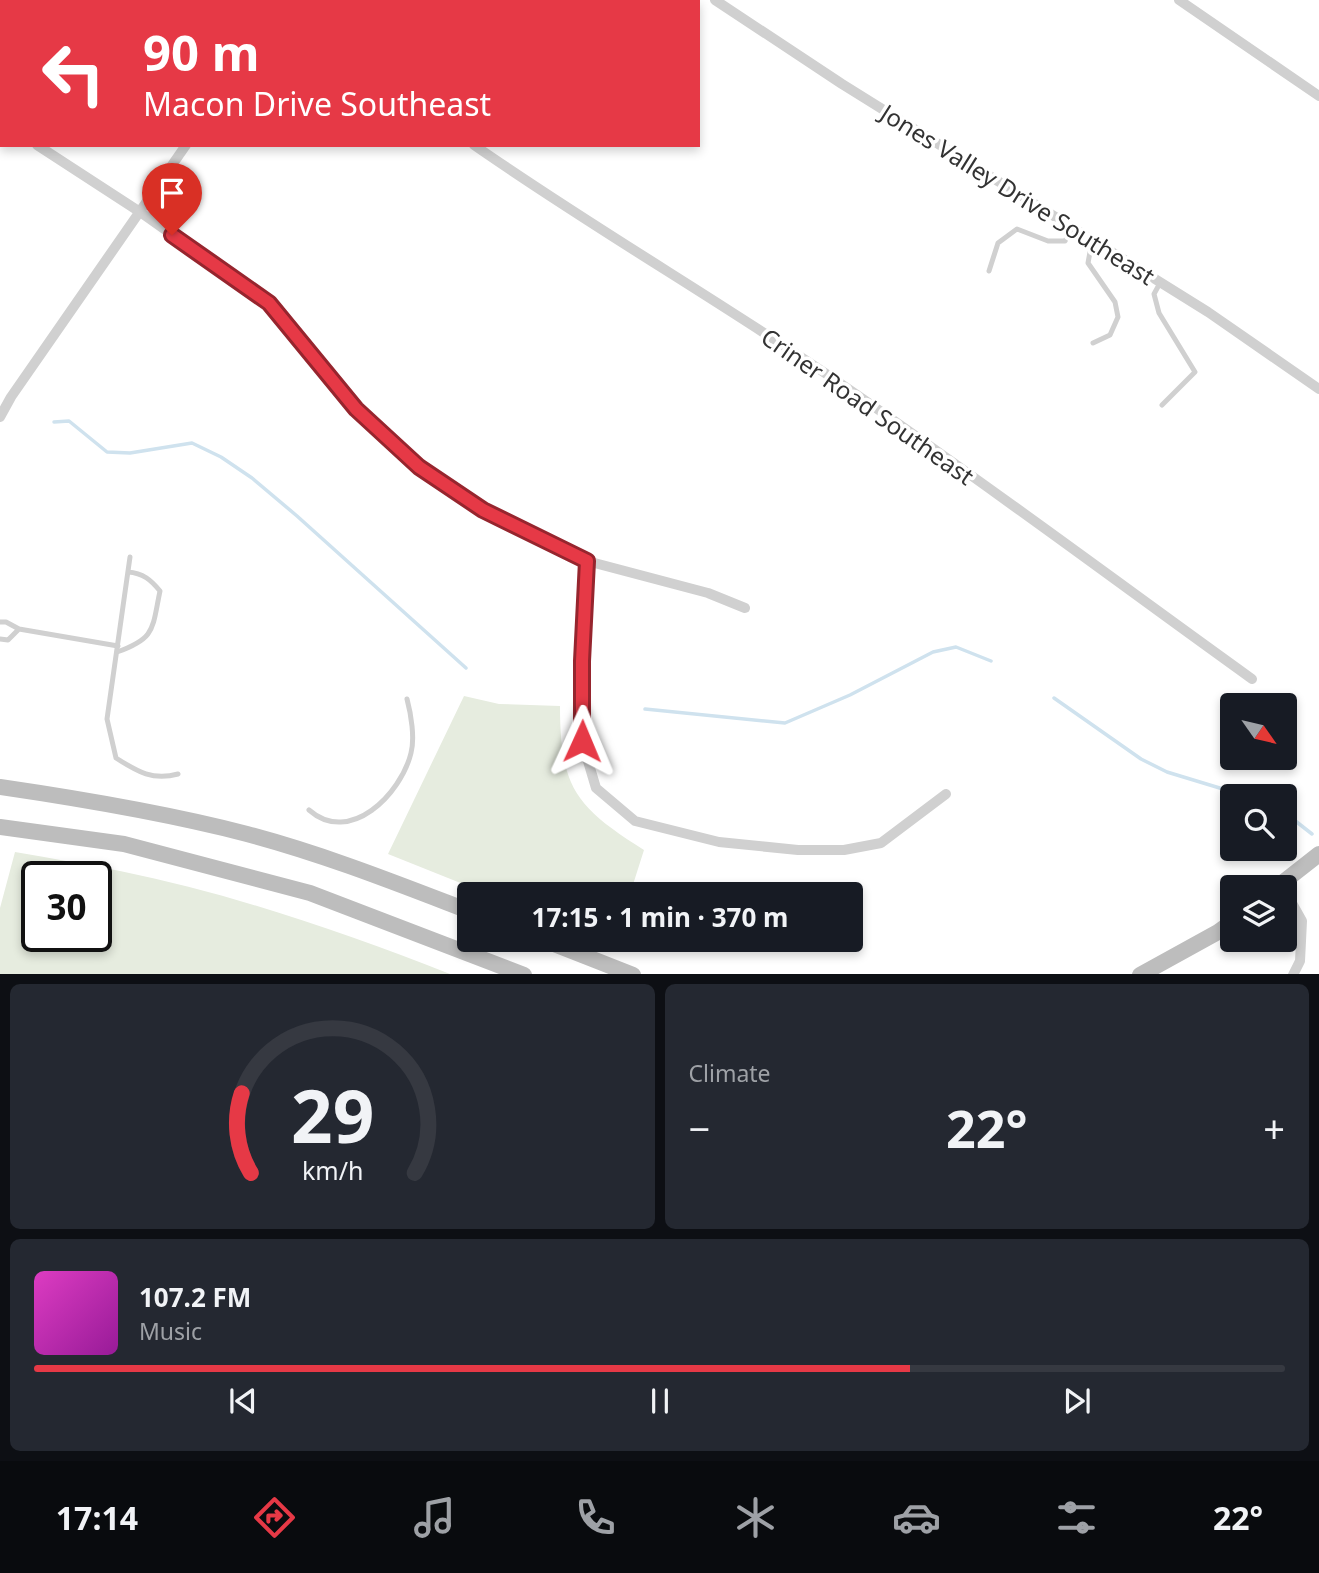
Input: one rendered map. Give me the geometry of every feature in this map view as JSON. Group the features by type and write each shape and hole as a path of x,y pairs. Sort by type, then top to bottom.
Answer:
{"main road":[{"path":"0,787 76,798 247,834 373,873 457,906"},
{"path":"0,827 124,844 310,893 521,974"},
{"path":"1295,875 1319,854"},
{"path":"1142,974 1220,931"},
{"path":"575,952 630,974"}],"street":[{"name":"Jones Valley Drive Southeast","path":"715,0 842,84 1208,312 1319,390"},
{"path":"1179,0 1319,96"},
{"path":"40,147 140,212 269,303 356,409 419,467 483,510 587,561 708,593 745,608"},
{"path":"0,417 11,397 185,147"},
{"name":"Criner Road Southeast","path":"477,147 847,388 1252,679"},
{"path":"587,561 582,661 582,741 596,788 635,821 719,842 798,850 844,850 881,843 946,794"},
{"path":"1294,974 1300,961 1302,921 1297,912"}],"lane":[{"path":"989,271 999,243 1017,229 1048,240 1065,241 1072,228"},
{"path":"1092,240 1088,263 1115,302 1118,317 1110,335 1093,342"},
{"path":"1160,282 1154,294 1159,313 1195,372 1162,405"},
{"path":"130,557 107,719 116,758 138,771 163,778 178,774"},
{"path":"0,622 19,629 117,649 145,640 151,631 160,591 151,580 137,572 128,572"},
{"path":"0,639 8,640 19,629"},
{"path":"309,810 320,820 346,822 366,816 394,790 412,752 411,712 407,699"}],"shaded area":[{"path":"464,696 499,704 560,706 564,757 576,793 602,821 644,850 634,882 458,882 388,854"},
{"path":"15,852 65,861 21,861 21,952 112,952 112,870 246,903 369,943 450,974 0,974 0,908"}],"waterway":[{"path":"54,422 69,421 107,452 130,453 192,443 221,457 252,478 297,516 466,668"},
{"path":"645,709 785,723 850,695 933,652 956,647 991,661"},
{"path":"1054,698 1141,759 1167,772 1220,788"},
{"path":"1297,822 1312,834"}],"route":[{"path":"172,235 269,303 356,409 419,467 483,510 587,561 582,661 582,741"}]}
